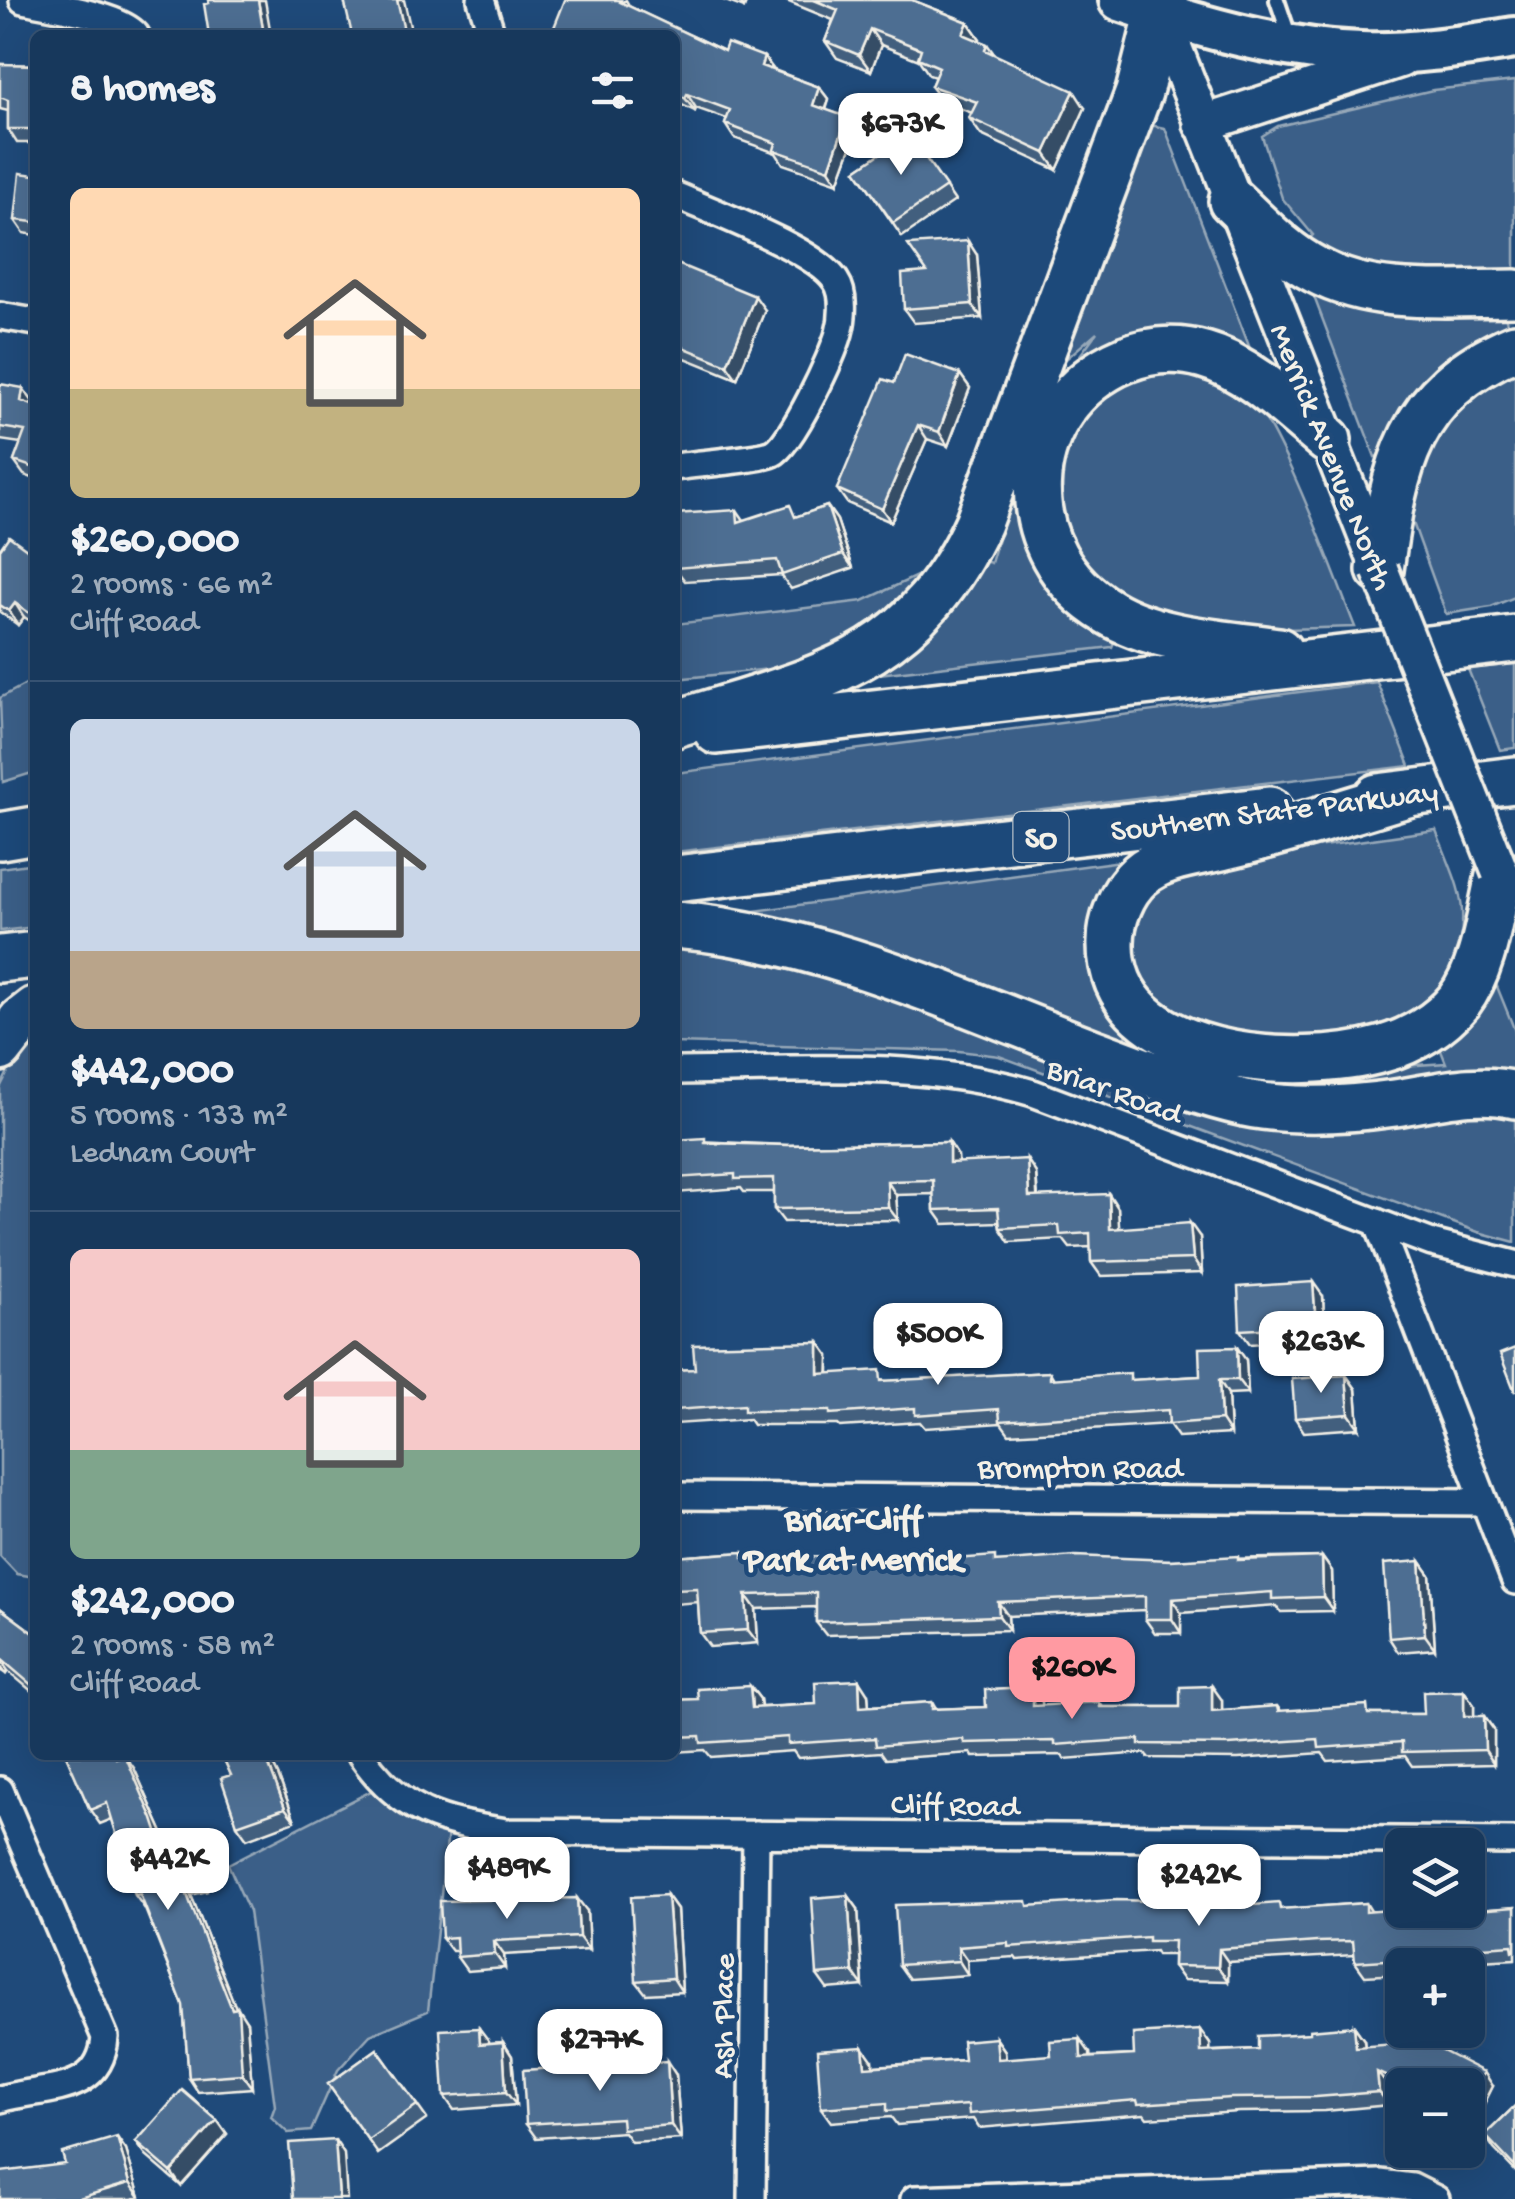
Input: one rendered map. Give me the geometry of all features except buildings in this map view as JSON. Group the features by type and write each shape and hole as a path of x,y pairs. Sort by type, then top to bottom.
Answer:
{"highway":[{"path":"680,722 778,691 864,657 902,630 941,589 978,523 1139,92 1145,4"},
{"path":"1232,201 1280,245 1332,278 1391,292 1515,293"},
{"path":"1380,570 1395,475 1412,432 1452,384 1485,361 1515,348"},
{"path":"1328,440 1224,362 1186,351 1146,352 1091,378 1060,409 1040,460 1037,500 1045,536 1062,569 1107,611 1128,622 1169,632 1340,660"},
{"path":"1471,644 1515,630"},
{"path":"680,735 1515,638"},
{"name":"Southern State Parkway","path":"680,879 1515,780"},
{"path":"1407,794 1184,854 1140,875 1118,908 1111,937 1116,978 1133,1006 1174,1036 1237,1054 1315,1058 1384,1049 1437,1022 1468,988 1507,891"},
{"path":"0,836 30,831"},
{"path":"680,927 766,938 849,961 1144,1072 1244,1102 1327,1110 1469,1091 1515,1095"},
{"path":"0,959 30,956"},
{"path":"0,1048 30,1014"}],"main road":[{"path":"1145,4 1292,45 1354,53 1424,52 1515,38"},
{"name":"Merrick Avenue North","path":"1145,4 1202,124 1507,891"},
{"path":"1202,124 1424,52"}],"street":[{"path":"23,0 110,20 132,30"},
{"path":"481,0 490,30"},
{"path":"680,197 804,254 836,281 843,306 840,332 813,394 786,441 774,453 680,466"},
{"path":"0,316 30,321"},
{"name":"Briar Road","path":"680,1070 901,1070 987,1080 1033,1092 1432,1243 1515,1264"},
{"path":"1376,1222 1515,1581"},
{"name":"Brompton Road","path":"680,1496 1484,1502"},
{"name":"Cliff Road","path":"364,1760 401,1799 449,1823 507,1832 1515,1841"},
{"path":"0,1790 105,2037 104,2048 90,2075 76,2084 0,2099"},
{"name":"Ash Place","path":"752,2199 756,1834"},
{"path":"914,2199 1380,2182 1412,2187 1436,2199"}],"lane":[{"path":"1277,0 1292,45"}],"shaded area":[{"path":"1515,81 1515,277 1398,274 1347,265 1305,244 1313,235 1282,198 1262,136 1278,126 1433,90"},
{"path":"1145,124 1165,128 1256,364 1082,369 1075,362 1097,332 1066,359 1055,354"},
{"path":"1308,281 1502,306 1510,333 1389,453 1375,457"},
{"path":"1175,366 1230,379 1252,398 1303,495 1355,627 1253,630 1154,616 1085,579 1053,522 1052,469 1078,412 1118,378"},
{"path":"1515,372 1515,597 1491,607 1446,614 1412,520 1416,492 1431,443 1482,387"},
{"path":"1020,464 1118,632 1112,647 869,675 976,559 991,563"},
{"path":"945,563 827,663 680,678 680,623 863,601"},
{"path":"1515,664 1515,748 1500,750 1468,669"},
{"path":"30,682 30,774 3,782 0,698"},
{"path":"1377,682 1410,766 680,851 680,772"},
{"path":"1436,830 1460,898 1462,929 1453,968 1460,976 1399,1027 1330,1041 1241,1038 1169,1012 1138,982 1133,927 1155,883 1195,864"},
{"path":"1136,859 1130,1024 1123,1047 732,914"},
{"path":"30,864 30,928 0,931 0,868"},
{"path":"680,944 801,964 1223,1115 1515,1108 1515,1242 1478,1232 999,1056 959,1051 680,1043"},
{"path":"1486,982 1496,984 1515,1031 1515,1082 1286,1092 1296,1073 1446,1063 1438,1043"},
{"path":"30,1036 30,1576 17,1574 0,1556 0,1088 23,1042"},
{"path":"385,1784 449,1823 428,2011 370,2035 338,2070 311,2131 288,2133 271,2117 275,2106 249,1911 228,1864"}],"district":[{"name":"Briar-Cliff Park at Merrick","path":"853,1537"}]}
